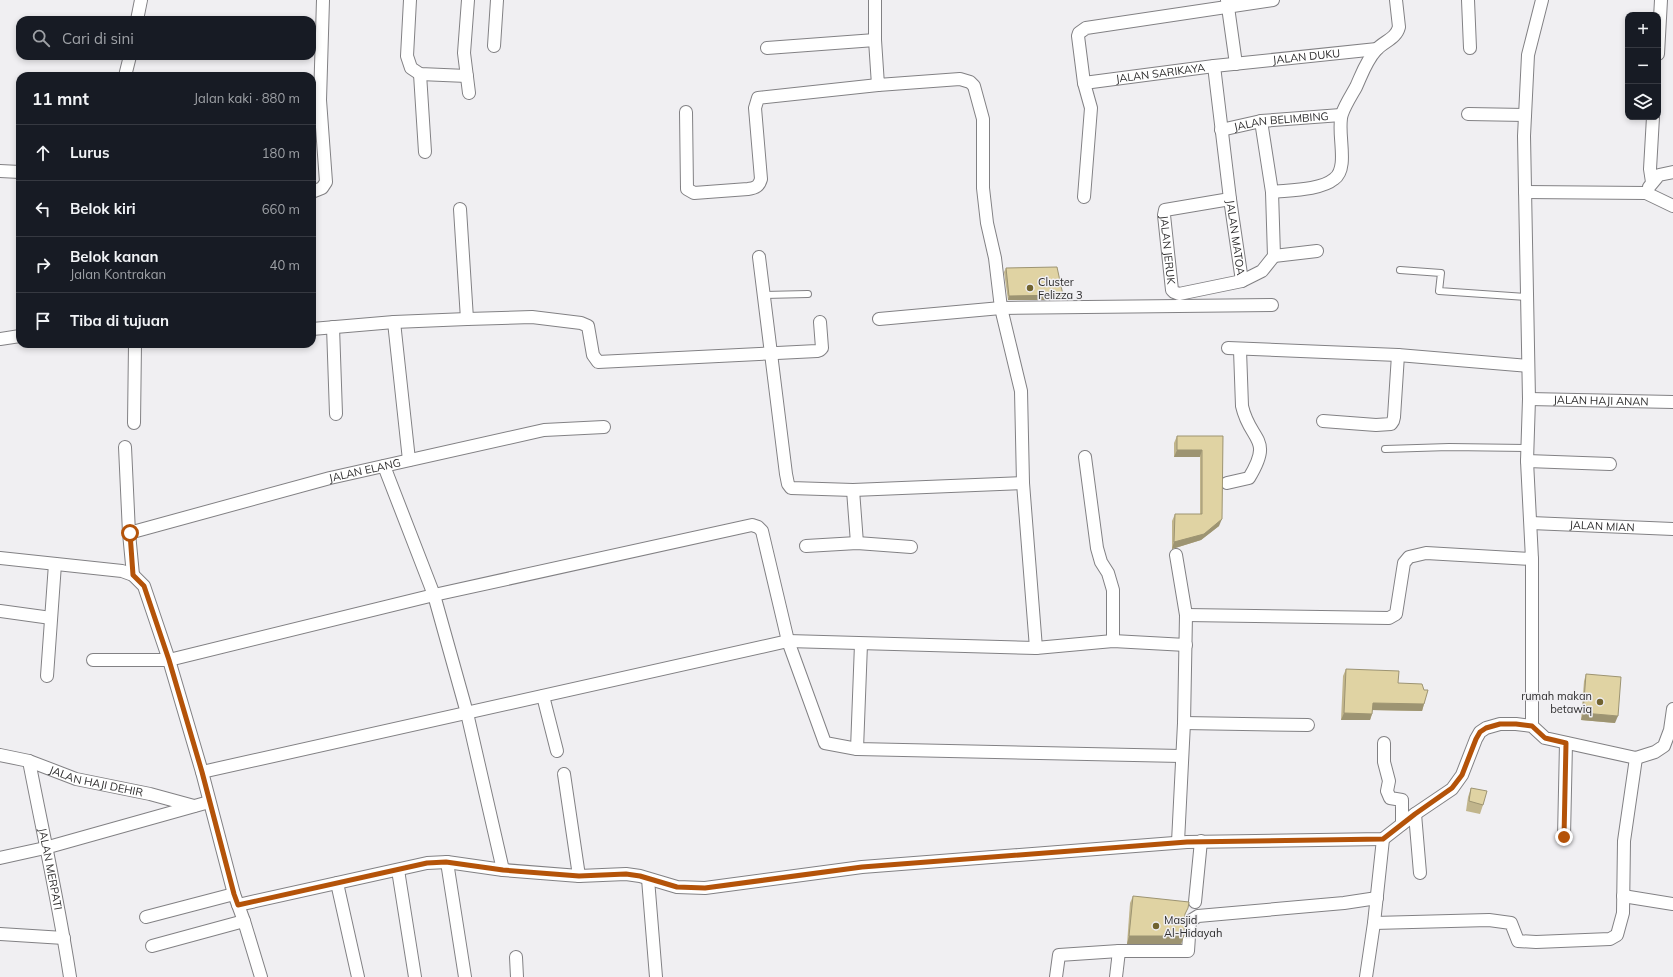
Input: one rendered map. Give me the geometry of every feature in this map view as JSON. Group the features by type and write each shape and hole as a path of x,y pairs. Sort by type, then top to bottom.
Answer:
{"street":[{"path":"138,16 141,0"},
{"path":"316,190 322,188 326,182 316,100 323,0"},
{"path":"410,0 407,56 411,68 420,74 467,76"},
{"path":"468,0 464,52 469,93"},
{"path":"494,46 497,0"},
{"path":"875,0 875,40 878,85"},
{"path":"1084,197 1090,108 1084,83 1078,36 1082,30 1086,28 1228,3 1273,0"},
{"path":"1272,192 1324,185 1336,179 1342,162 1341,115 1360,79 1365,66 1377,49 1396,35 1398,31 1399,27 1396,0"},
{"path":"1468,0 1470,48"},
{"path":"1532,726 1532,559 1527,461 1529,399 1525,192 1526,115 1528,55 1542,0"},
{"path":"1658,48 1661,0"},
{"path":"1228,3 1236,64"},
{"path":"767,48 875,40"},
{"name":"JALAN DUKU","path":"1236,64 1377,49"},
{"path":"127,72 129,60"},
{"name":"JALAN SARIKAYA","path":"1084,83 1236,64"},
{"name":"JALAN MATOA","path":"1214,66 1239,281 1262,271 1274,256"},
{"path":"420,74 425,152"},
{"path":"686,112 687,189 694,194 756,188 759,184 756,108 758,98 878,85 960,79 970,82 974,86 983,118 982,188 987,223 997,270 1002,308 1021,391 1023,483 1036,648"},
{"path":"1468,114 1526,115"},
{"name":"JALAN BELIMBING","path":"1222,130 1261,121 1341,115"},
{"path":"1652,182 1650,169 1653,120"},
{"path":"1261,121 1272,192 1274,256 1317,251"},
{"path":"0,171 16,172"},
{"path":"1646,193 1652,182 1659,174 1673,172"},
{"path":"1525,192 1646,193 1673,206"},
{"name":"JALAN JERUK","path":"1230,199 1168,209 1164,212 1172,290 1179,294 1239,281"},
{"path":"460,209 467,319"},
{"path":"759,257 789,486 793,488 853,490 1023,483"},
{"path":"879,319 1002,308 1272,305"},
{"path":"316,329 394,322 532,317 581,323 588,326 592,355 598,362 772,354 820,350 822,348 820,322"},
{"path":"394,322 409,460"},
{"path":"333,327 336,414"},
{"path":"0,339 16,337"},
{"path":"134,423 135,348"},
{"path":"1227,483 1249,478 1261,454 1260,446 1244,413 1234,349 1398,355 1528,366"},
{"path":"1323,421 1391,424 1394,417 1398,355"},
{"name":"JALAN HAJI ANAN","path":"1529,399 1673,402"},
{"name":"JALAN ELANG","path":"130,533 330,478 409,460 544,430 604,427"},
{"path":"125,447 133,575"},
{"path":"1085,457 1097,548 1101,562 1108,573 1113,590 1113,641"},
{"path":"1527,461 1610,464"},
{"path":"384,466 434,595 467,713 503,870"},
{"path":"853,490 856,544"},
{"name":"JALAN MIAN","path":"1531,523 1673,529"},
{"path":"93,660 169,660 434,595 752,525 758,527 762,532 788,641 825,743 856,749 1181,756"},
{"path":"806,546 856,544 911,547"},
{"path":"1186,615 1389,618 1396,614 1404,563 1409,558 1426,553 1532,559"},
{"path":"1176,555 1186,615 1184,722 1181,756 1178,842"},
{"path":"0,558 122,571 133,575 144,586 169,660 202,772 236,900 261,977"},
{"path":"47,676 55,564"},
{"path":"0,611 51,618"},
{"path":"202,772 788,641 1036,648 1113,641 1186,645"},
{"path":"856,749 861,644"},
{"path":"543,696 557,751"},
{"path":"146,917 337,883 427,863 446,862 503,870 579,876 614,874 640,876 677,887 705,888 862,867 1178,842 1383,839 1452,788 1462,775 1476,739 1480,732 1486,728 1500,724 1532,726 1545,738 1636,758 1655,752 1664,746 1670,730 1673,709"},
{"path":"1184,722 1308,725"},
{"path":"1384,743 1384,762 1389,781 1387,791 1390,798 1402,800 1402,824"},
{"path":"1564,837 1566,743"},
{"name":"JALAN HAJI DEHIR","path":"0,754 30,762 76,779 150,794 194,806"},
{"path":"1374,923 1489,920 1511,924 1518,941 1536,942 1610,939 1617,935 1620,924 1623,896 1624,841 1636,758"},
{"name":"JALAN MERPATI","path":"30,762 45,848 57,896 70,977"},
{"path":"564,774 579,876"},
{"path":"0,858 45,848 210,802"},
{"path":"1415,814 1420,873"},
{"path":"1366,977 1374,923 1383,839"},
{"path":"1195,902 1201,842"},
{"path":"446,862 465,977"},
{"path":"398,870 414,977"},
{"path":"648,879 656,977"},
{"path":"337,883 358,977"},
{"path":"1623,896 1673,904"},
{"path":"1056,977 1059,955 1119,951 1188,950 1190,921 1198,916 1344,903 1377,898"},
{"path":"152,946 244,921"},
{"path":"0,934 64,938"},
{"path":"1116,977 1119,951"},
{"path":"516,957 518,977"}],"lane":[{"path":"1400,270 1441,273 1439,291 1527,297"},
{"path":"764,295 808,294"},
{"path":"1385,449 1449,447 1528,448"}],"building":[{"name":"Cluster Felizza 3","path":"1057,267 1063,295 1009,296 1006,268"},
{"path":"1177,436 1223,436 1222,519 1204,534 1174,542 1175,514 1202,514 1202,450 1177,450"},
{"path":"1346,669 1399,671 1398,683 1422,684 1424,690 1428,690 1424,704 1373,703 1372,714 1344,713"},
{"name":"rumah makan betawiq","path":"1586,674 1621,677 1618,716 1583,713"},
{"path":"1471,788 1487,791 1483,805 1469,801"},
{"name":"Masjid Al-Hidayah","path":"1133,896 1189,902 1185,914 1184,936 1129,936"}],"place":[{"name":"Cluster Felizza 3","path":"1030,288"},
{"name":"rumah makan betawiq","path":"1600,702"},
{"name":"Masjid Al-Hidayah","path":"1156,926"}],"route":[{"path":"130,533 133,575 140,580 144,586 169,660 202,772 238,905 427,863 446,862 503,870 579,876 626,874 640,876 677,887 705,888 862,867 1187,842 1383,839 1452,788 1462,775 1480,732 1486,728 1500,724 1532,726 1545,738 1566,743 1564,837"}]}
